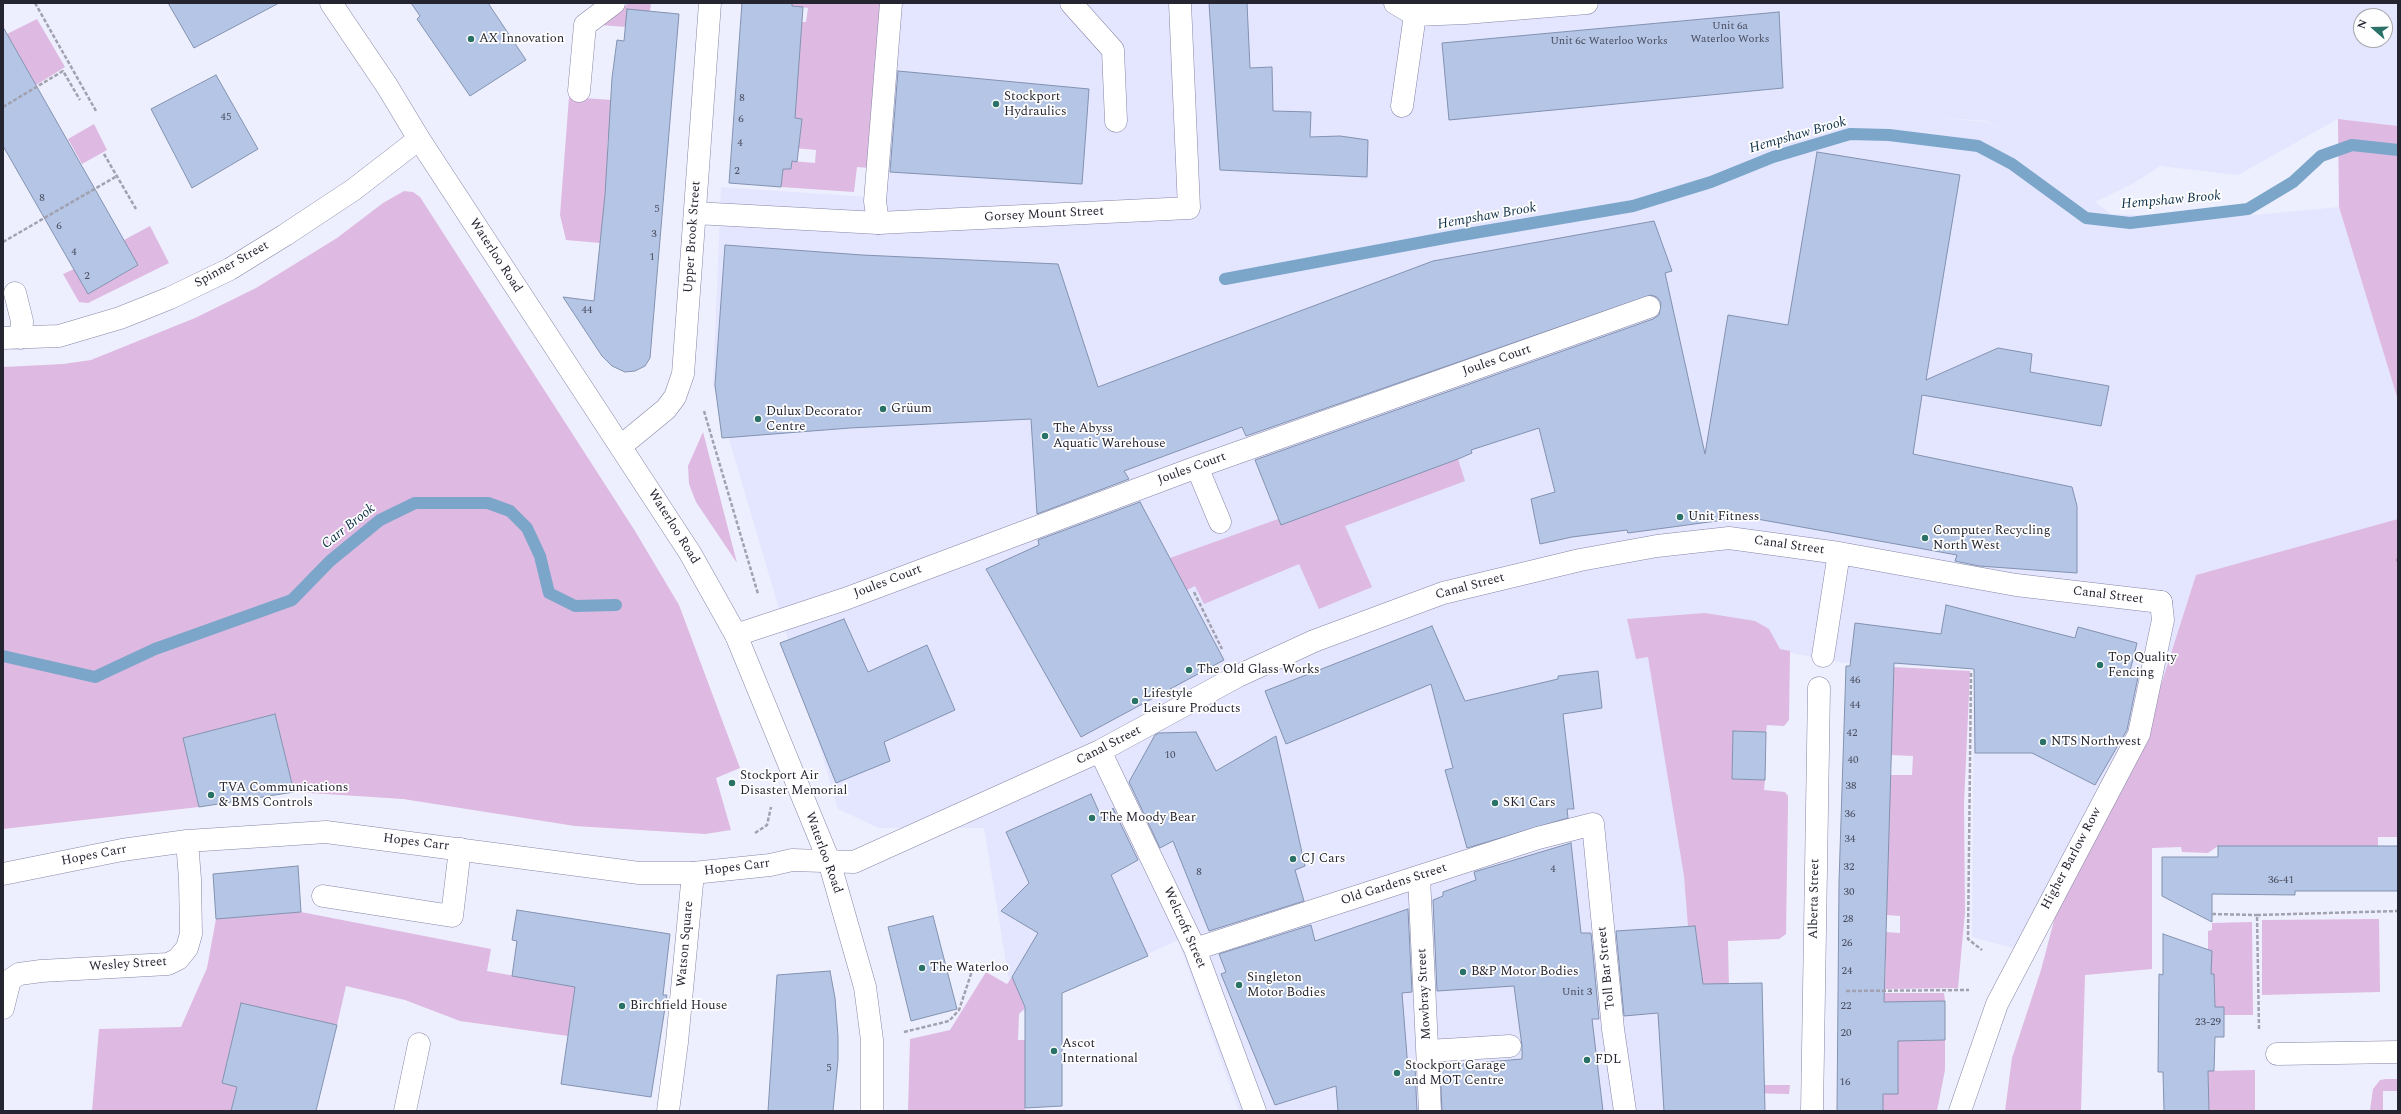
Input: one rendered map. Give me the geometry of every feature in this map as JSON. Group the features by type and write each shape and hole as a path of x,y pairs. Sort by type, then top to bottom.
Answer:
{"street":[{"name":"Waterloo Road","path":"331,3 387,86 419,139 690,553 736,635 829,861 865,987 872,1040 872,1111"},
{"path":"579,92 584,25 614,3"},
{"name":"Upper Brook Street","path":"621,446 666,409 675,397 684,374 710,3"},
{"path":"878,223 875,201 891,3"},
{"path":"1071,3 1113,50 1116,121"},
{"name":"Gorsey Mount Street","path":"695,213 878,223 1189,208 1180,3"},
{"path":"1395,3 1415,15 1465,14 1587,3"},
{"path":"1402,106 1415,15"},
{"name":"Spinner Street","path":"12,338 59,336 120,318 170,298 230,269 354,190 419,139"},
{"name":"Spinner Street","path":"12,338 22,321 15,293"},
{"name":"Joules Court","path":"736,635 845,599 1197,467 1649,307"},
{"path":"1197,467 1220,522"},
{"name":"Canal Street","path":"829,861 854,862 1100,751 1238,676 1314,641 1443,593 1580,560 1657,546 1729,538 1839,553 2016,585 2161,602"},
{"path":"1823,656 1839,553"},
{"name":"Higher Barlow Row","path":"1960,1111 1997,1004 2139,734 2163,620 2161,602"},
{"name":"Alberta Street","path":"1812,1111 1819,688"},
{"name":"Welcroft Street","path":"1100,751 1195,949 1255,1111"},
{"name":"Old Gardens Street","path":"1195,949 1538,838 1593,824"},
{"name":"Toll Bar Street","path":"1593,824 1613,1029 1625,1111"},
{"name":"Hopes Carr","path":"3,874 122,850 187,841 326,832 639,873 692,873 792,860 829,861"},
{"name":"Wesley Street","path":"3,1008 10,980 19,974 41,970 168,964 178,959 187,948 191,934 190,879 187,841"},
{"path":"323,896 452,916 460,849"},
{"name":"Watson Square","path":"668,1111 677,1042 692,873"},
{"name":"Mowbray Street","path":"1419,877 1430,1111"},
{"path":"405,1111 419,1044"},
{"path":"1428,1051 1510,1046"},
{"path":"2277,1054 2398,1052"}],"path":[{"path":"35,3 96,111"},
{"path":"3,107 63,71 80,100"},
{"path":"104,154 136,209"},
{"path":"3,242 117,176"},
{"path":"684,374 704,408 756,588"},
{"path":"1194,592 1225,654"},
{"path":"1971,673 1968,939 1982,950"},
{"path":"753,835 767,825 772,800"},
{"path":"2212,914 2257,915 2398,910"},
{"path":"2257,915 2259,1031"},
{"path":"872,1040 949,1021 959,1010 972,971"},
{"path":"1814,991 1972,990"}],"shaded area":[{"path":"629,3 651,3 650,11 626,27 600,25"},
{"path":"792,3 883,3 869,168 857,167 854,192 781,187 783,169 791,169 792,161 815,163 816,150 794,148 795,138 800,138 802,119 783,117 798,67 802,22 806,22 808,8 792,6"},
{"path":"899,3 2398,3 2398,126 2338,119 2238,175 2160,166 2134,183 2095,202 2111,214 2221,218 2339,207 2398,400 2398,519 2196,575 2145,735 2035,954 1972,937 1974,668 1843,663 1655,626 1675,798 1701,968 1717,1111 1239,1111 1178,940 1023,1012 1008,975 984,828 879,828 838,809 713,385 721,187 868,197","holes":["1929,117 1988,121 2004,133 1988,122"]},
{"path":"37,19 65,67 36,85 7,34"},
{"path":"569,97 612,100 618,137 608,136 607,153 617,154 606,187 600,243 566,240 560,215"},
{"path":"2338,119 2398,126 2398,400 2339,207"},
{"path":"94,124 107,150 82,164 68,139"},
{"path":"404,191 413,192 420,197 635,531 679,605 740,768 716,778 731,830 705,834 575,826 403,799 294,792 275,714 183,738 199,807 3,829 3,367 63,364 91,360 195,318 256,288 337,238 383,203"},
{"path":"150,226 169,263 88,303 79,302 63,274 74,269 88,294 138,265 124,240"},
{"path":"703,432 737,563 696,502 689,484 688,466"},
{"path":"1458,459 1465,481 1345,526 1372,587 1319,609 1299,564 1204,604 1195,586 1187,590 1170,558 1278,519 1281,525"},
{"path":"2398,519 2398,837 2378,837 2378,850 2340,846 2218,846 2208,853 2182,852 2181,847 2152,848 2152,969 2085,975 2081,1111 2005,1111 2012,1058 2041,970 2056,913 2145,735 2196,575"},
{"path":"1705,613 1755,621 1769,629 1780,649 1790,651 1789,720 1784,726 1767,725 1766,732 1733,731 1732,779 1765,780 1764,790 1785,792 1788,796 1786,934 1779,939 1728,941 1731,1085 1790,1085 1789,1094 1747,1093 1747,1111 1717,1111 1695,926 1688,926 1684,876 1648,657 1636,659 1627,619"},
{"path":"1893,667 1970,671 1964,804 1965,912 1958,988 1885,989 1886,932 1900,933 1900,916 1886,915 1889,775 1912,775 1913,756 1891,755"},
{"path":"301,912 491,949 487,971 582,988 571,1017 568,1036 460,1021 405,1000 346,986 337,1025 241,1003 222,1083 237,1087 231,1111 92,1111 99,1029 181,1027 207,968 216,919"},
{"path":"2379,919 2380,992 2262,995 2262,920"},
{"path":"2252,922 2253,1015 2224,1015 2224,1007 2215,1007 2214,975 2208,974 2208,931 2212,930 2212,923"},
{"path":"986,972 1007,984 1012,977 1025,1008 1019,1014 1018,1040 1025,1040 1025,1111 908,1111 910,1039 950,1030"},
{"path":"1878,993 1944,993 1945,1001 1908,1001 1908,1041 1945,1040 1945,1070 1937,1111 1883,1111 1883,1093 1898,1093 1898,1071 1878,1071"},
{"path":"2255,1070 2255,1111 2209,1111 2208,1071"},
{"path":"2398,1079 2398,1091 2383,1091 2383,1110 2370,1110 2373,1089 2380,1080"}],"building":[{"path":"168,3 279,3 194,48"},
{"name":"AX Innovation","path":"411,3 488,3 526,60 470,96 417,19 420,16"},
{"path":"742,3 792,3 792,6 803,7 795,118 802,119 797,162 792,161 791,169 783,169 781,187 729,183"},
{"path":"1209,3 1247,3 1250,68 1272,67 1273,111 1311,112 1310,137 1340,136 1368,140 1367,177 1220,170"},
{"path":"627,9 679,14 650,358 645,366 635,371 625,372 612,366 602,356 563,297 594,301 605,195 612,78 617,40 624,41"},
{"path":"1779,12 1783,88 1449,120 1442,43"},
{"path":"3,27 138,265 88,294 3,146"},
{"path":"898,71 1089,89 1082,184 890,172"},
{"path":"216,75 258,149 192,188 151,109"},
{"path":"1817,152 1960,175 1926,380 1998,348 2032,354 2030,372 2109,386 2101,426 1922,395 1913,454 2072,487 2077,506 2077,573 1979,566 1955,561 1957,555 1746,517 1628,533 1627,530 1572,537 1540,544 1531,499 1555,492 1539,428 1471,450 1472,453 1458,459 1281,525 1255,460 1653,319 1659,315 1661,303 1657,297 1651,295 1246,436 1242,427 1124,471 1129,479 1037,514 1031,419 850,428 722,438 715,385 725,245 862,255 1058,264 1098,387 1433,261 1654,221 1672,271 1665,273 1705,454 1728,315 1788,325"},
{"path":"1140,502 1224,660 1081,737 986,569 1039,545 1038,540"},
{"path":"1946,605 2075,638 2078,627 2137,643 2129,675 2138,677 2127,730 2095,785 2032,753 1975,753 1974,669 1894,663 1884,1002 1945,1001 1945,1040 1898,1041 1898,1094 1883,1094 1883,1111 1837,1111 1839,882 1846,666 1850,666 1855,623 1941,634"},
{"path":"844,619 868,672 927,645 955,710 884,742 890,761 836,783 780,643"},
{"path":"1432,626 1465,701 1558,679 1558,676 1598,671 1602,708 1563,714 1574,809 1567,809 1568,818 1467,848 1445,770 1453,768 1431,684 1286,744 1265,691"},
{"path":"275,714 294,792 199,807 183,738"},
{"path":"1733,731 1766,732 1765,780 1732,779"},
{"path":"1196,732 1216,771 1276,736 1305,866 1295,870 1304,901 1209,931 1173,841 1160,848 1129,782 1155,735 1159,733"},
{"path":"1091,794 1104,823 1113,808 1138,860 1111,875 1148,956 1062,993 1062,1106 1025,1108 1025,1007 1012,977 1038,933 1001,911 1029,883 1006,832"},
{"path":"1571,843 1581,933 1591,933 1599,1019 1592,1019 1603,1111 1442,1111 1440,1066 1522,1059 1522,1046 1514,986 1437,991 1433,900 1443,896 1443,892 1476,880 1474,872"},
{"path":"2218,846 2398,846 2398,891 2295,891 2295,895 2212,894 2212,922 2162,896 2162,857 2218,857"},
{"path":"298,866 301,912 216,919 213,874"},
{"path":"1408,909 1412,992 1402,993 1408,1069 1415,1068 1417,1111 1338,1111 1336,1086 1275,1105 1221,974 1226,972 1219,954 1311,925 1315,941"},
{"name":"Birchfield House","path":"517,910 670,934 663,995 667,995 651,1097 561,1084 575,987 512,976 517,941 512,940"},
{"name":"The Waterloo","path":"933,916 957,1009 911,1021 888,927"},
{"path":"1695,926 1703,984 1762,983 1765,1111 1664,1111 1658,1013 1624,1016 1616,931"},
{"path":"2163,934 2212,951 2211,974 2214,974 2215,1007 2224,1007 2224,1037 2215,1037 2214,1071 2208,1071 2209,1111 2164,1111 2163,1072 2158,1072 2159,974 2163,975"},
{"path":"830,971 835,998 838,1036 838,1060 833,1111 768,1111 777,975"},
{"path":"241,1003 337,1025 316,1111 231,1111 237,1087 222,1083"}],"waterway":[{"name":"Hempshaw Brook","path":"1225,279 1450,237 1633,206 1711,182 1773,157 1850,134 1889,135 1978,146 2012,164 2086,218 2130,223 2248,209 2293,182 2321,156 2352,145 2398,150"},
{"name":"Carr Brook","path":"3,656 95,677 155,649 292,600 330,561 380,520 415,503 488,503 510,511 527,528 540,556 549,593 575,606 616,605"}],"place":[{"name":"AX Innovation","path":"471,39"},
{"name":"Stockport Hydraulics","path":"996,104"},
{"name":"Grüum","path":"883,409"},
{"name":"Dulux Decorator Centre","path":"758,419"},
{"name":"The Abyss Aquatic Warehouse","path":"1045,436"},
{"name":"Unit Fitness","path":"1680,517"},
{"name":"Computer Recycling North West","path":"1925,538"},
{"name":"Top Quality Fencing","path":"2100,665"},
{"name":"The Old Glass Works","path":"1189,670"},
{"name":"Lifestyle Leisure Products","path":"1135,701"},
{"name":"NTS Northwest","path":"2043,742"},
{"name":"Stockport Air Disaster Memorial","path":"732,783"},
{"name":"TVA Communications & BMS Controls","path":"211,795"},
{"name":"SK1 Cars","path":"1495,803"},
{"name":"The Moody Bear","path":"1092,818"},
{"name":"CJ Cars","path":"1293,859"},
{"name":"The Waterloo","path":"922,968"},
{"name":"B&P Motor Bodies","path":"1463,972"},
{"name":"Singleton Motor Bodies","path":"1239,985"},
{"name":"Birchfield House","path":"622,1006"},
{"name":"Ascot International","path":"1054,1051"},
{"name":"FDL","path":"1587,1060"},
{"name":"Stockport Garage and MOT Centre","path":"1397,1073"}]}
